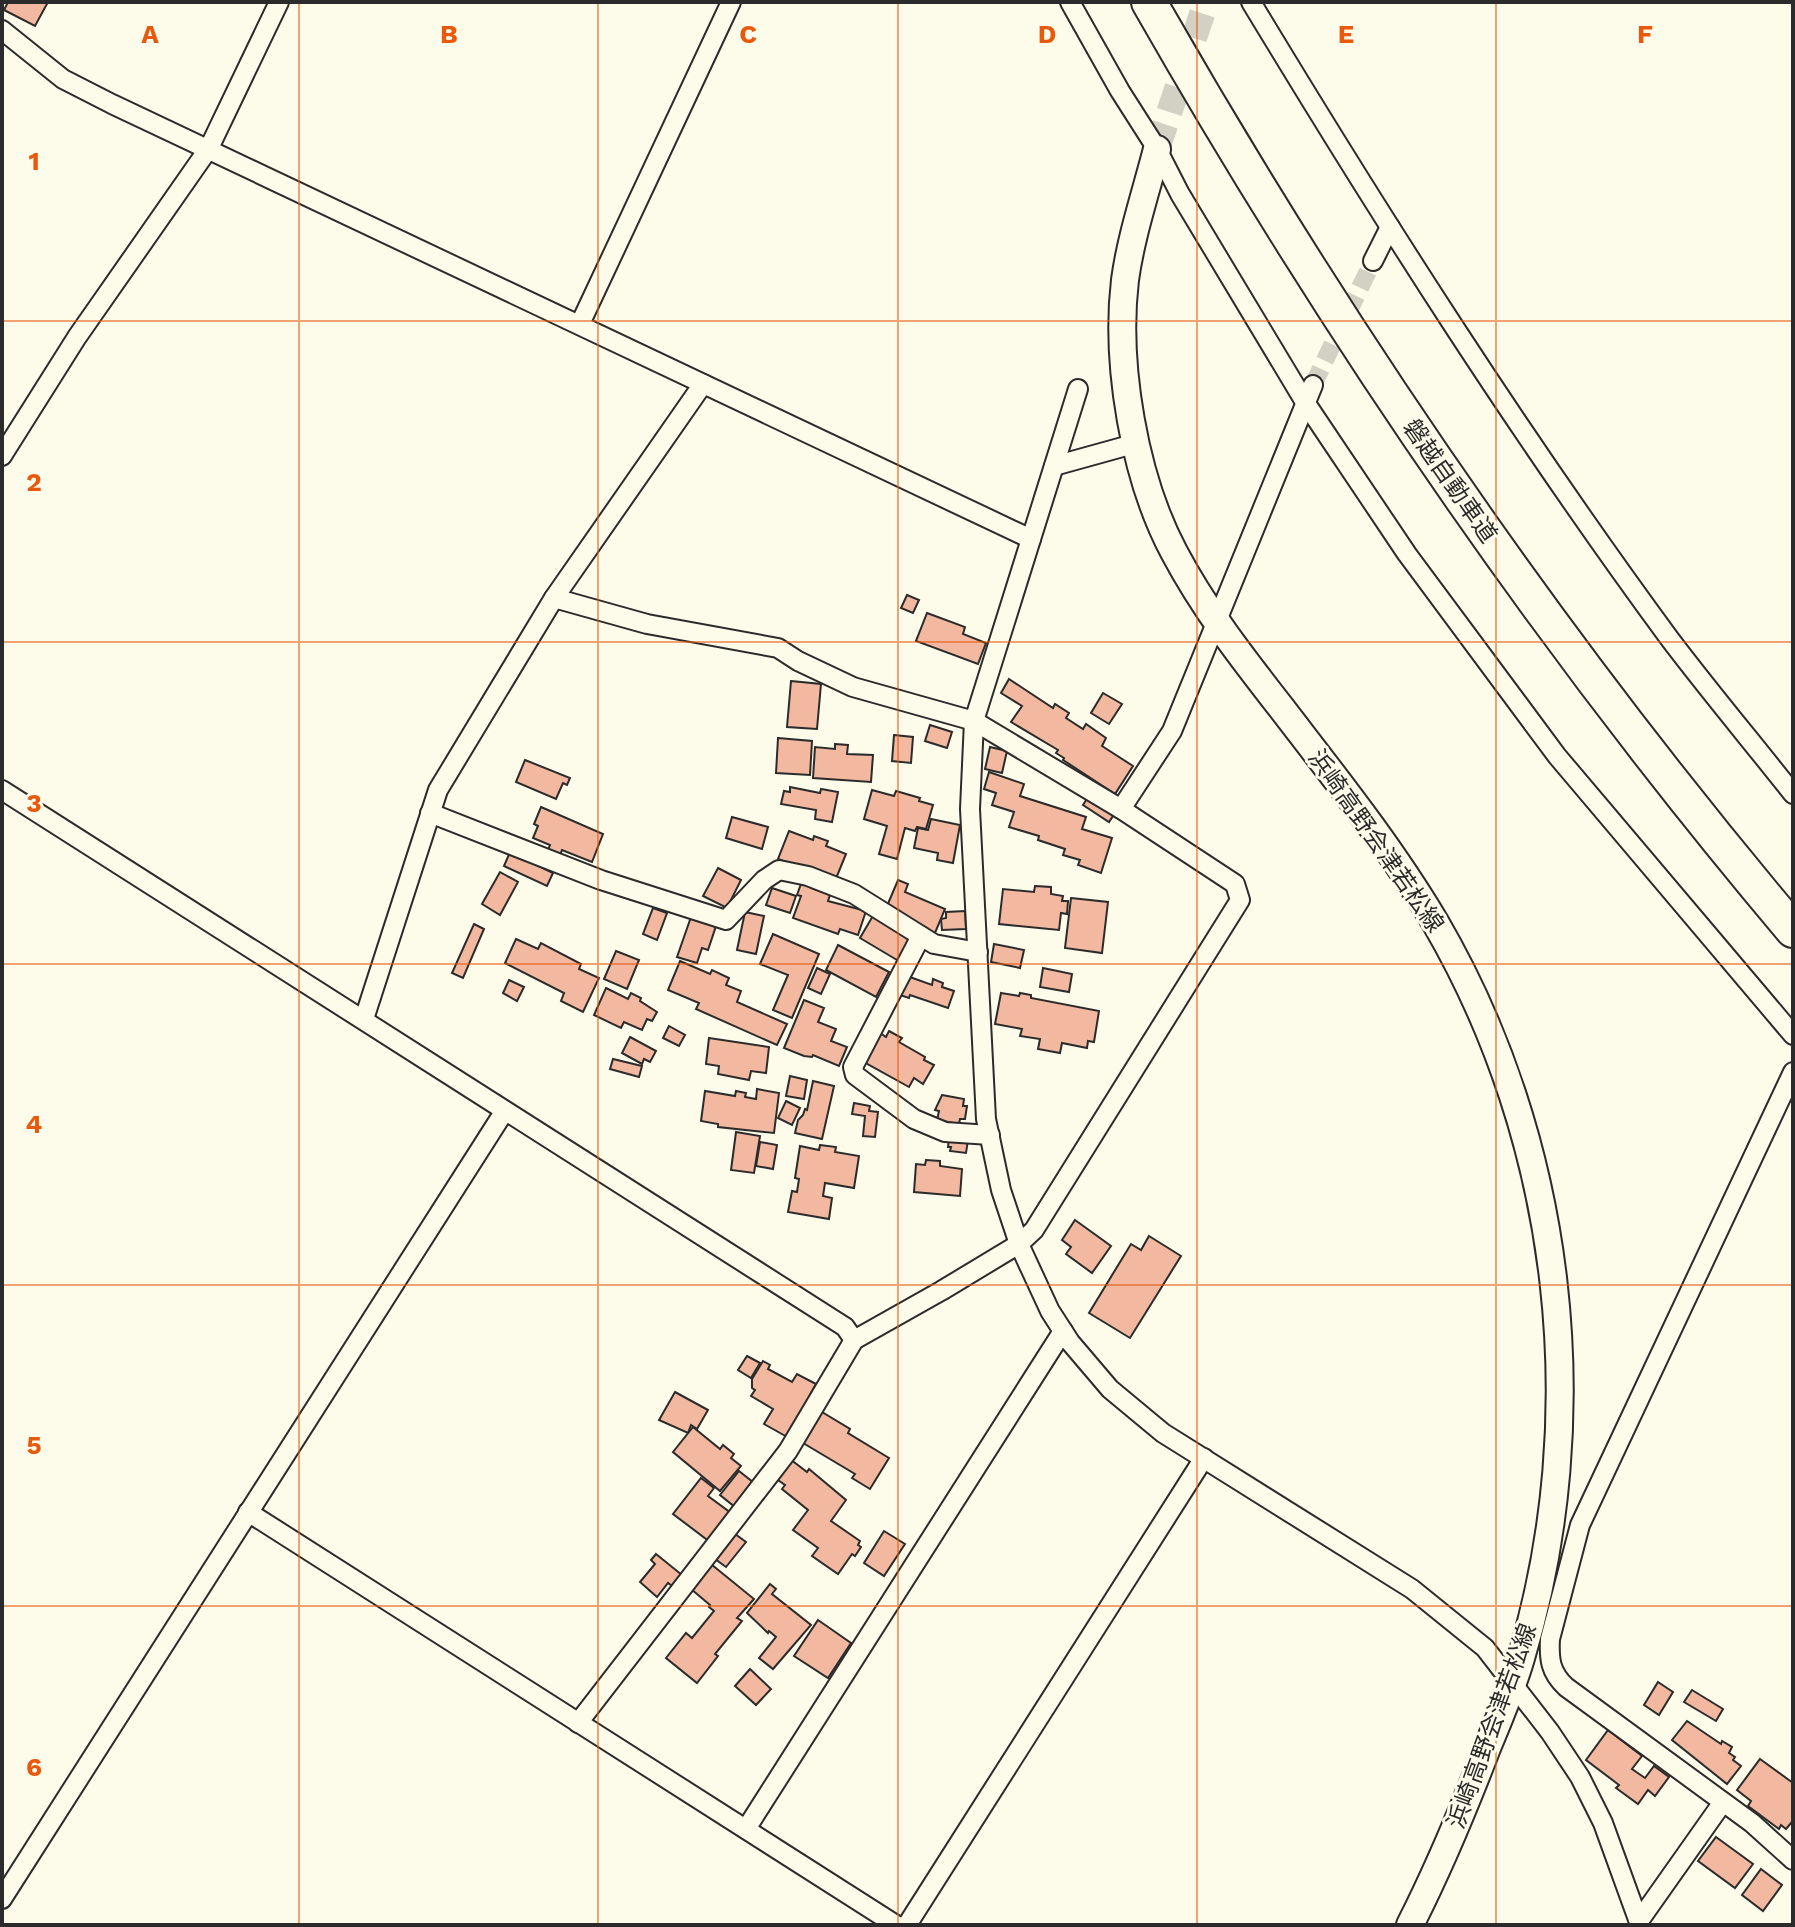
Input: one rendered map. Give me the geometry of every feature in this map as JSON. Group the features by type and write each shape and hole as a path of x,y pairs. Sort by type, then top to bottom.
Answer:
{"highway":[{"name":"磐越自動車道","path":"1149,2 1206,102 1325,295 1422,441 1553,628 1649,754 1793,930"}],"main road":[{"name":"浜崎高野会津若松線","path":"1157,149 1125,283 1122,338 1126,383 1137,443 1151,495 1172,550 1216,621 1372,828 1435,922 1464,975 1494,1046 1536,1176 1554,1288 1559,1338 1559,1418 1553,1500 1533,1613 1512,1684 1455,1831 1410,1925"}],"street":[{"path":"2,456 77,337 209,148 279,2"},
{"path":"580,324 731,2"},
{"path":"1070,2 1157,149 1180,194 1309,394 1407,554 1557,756 1793,1035"},
{"path":"1251,2 1390,227 1505,404 1670,638 1793,794"},
{"path":"2,30 63,79 112,104 1031,539"},
{"path":"1373,261 1390,227"},
{"path":"364,1019 438,790 554,598 703,384"},
{"path":"1078,389 974,721 970,809 986,1119 1001,1190 1019,1244 1050,1311 1063,1331 1092,1370 1131,1409 1412,1589 1475,1639 1550,1732 1580,1777 1603,1823 1640,1923"},
{"path":"1121,809 1172,731 1309,394"},
{"path":"1054,466 1137,443"},
{"path":"554,598 647,624 778,648 853,687 974,721 1121,809 1235,884 1240,900 1034,1230 1019,1244 854,1340 788,1451 578,1723"},
{"path":"2,790 845,1327 854,1340"},
{"path":"430,813 601,880 726,920 764,880 779,870 808,876 854,894 934,944 978,952"},
{"path":"921,936 853,1067 855,1075 914,1119 945,1132 990,1135"},
{"path":"1793,1072 1580,1525 1550,1639 1550,1665 1566,1687 1752,1823 1793,1860"},
{"path":"2,1899 504,1112"},
{"path":"746,1829 1063,1331"},
{"path":"907,1925 1204,1458"},
{"path":"248,1512 896,1925"},
{"path":"1640,1923 1723,1802"}],"building":[{"path":"8,2 48,2 35,26 4,10"},
{"path":"907,595 919,600 913,613 901,608"},
{"path":"927,613 965,627 963,634 986,643 978,664 916,641"},
{"path":"1009,679 1053,708 1055,704 1069,713 1066,718 1083,729 1086,724 1106,738 1102,746 1133,766 1115,794 1063,760 1056,753 1058,750 1011,722 1022,706 1001,693"},
{"path":"791,681 821,684 817,729 787,727"},
{"path":"1103,693 1122,704 1109,724 1091,713"},
{"path":"930,725 952,732 947,748 925,741"},
{"path":"894,735 913,737 911,763 892,761"},
{"path":"778,738 812,741 810,775 776,773"},
{"path":"835,744 848,745 847,754 873,755 871,782 813,778 815,747 835,749"},
{"path":"990,747 1007,751 1002,773 985,769"},
{"path":"525,760 570,778 567,785 563,783 556,799 516,782"},
{"path":"989,772 1024,784 1020,796 1086,817 1082,829 1112,838 1101,873 1078,865 1080,860 1063,855 1065,849 1038,840 1039,836 1009,827 1014,812 992,805 996,793 984,789"},
{"path":"790,787 820,793 821,789 838,792 832,822 815,819 816,810 781,804 784,791 790,792"},
{"path":"872,790 894,796 896,791 933,805 926,829 917,827 915,831 905,828 897,859 879,854 887,826 864,819"},
{"path":"1088,797 1115,813 1109,822 1083,805"},
{"path":"541,807 603,834 592,862 562,850 560,855 548,850 550,845 533,838 538,826 534,824"},
{"path":"732,817 768,827 762,849 726,838"},
{"path":"931,819 960,825 953,863 937,860 938,853 914,848 918,828 928,830"},
{"path":"789,831 813,840 814,836 828,841 826,846 846,854 835,881 778,859"},
{"path":"510,852 553,873 547,886 504,866"},
{"path":"718,868 741,880 727,908 703,896"},
{"path":"500,872 518,882 500,915 482,904"},
{"path":"898,880 908,884 905,892 945,909 935,933 898,917 900,911 887,906"},
{"path":"802,881 830,895 828,901 866,911 858,935 840,929 838,934 793,918 801,896 797,895"},
{"path":"1035,886 1051,887 1051,894 1063,896 1062,901 1068,901 1067,914 1061,913 1059,930 999,924 1003,889 1034,892"},
{"path":"772,888 796,896 790,913 766,905"},
{"path":"1071,898 1108,902 1102,953 1065,948"},
{"path":"653,908 667,913 657,940 643,934"},
{"path":"965,911 966,929 942,930 941,919 946,918 946,912"},
{"path":"745,912 764,916 756,954 737,950"},
{"path":"874,914 912,936 897,960 860,938"},
{"path":"691,917 716,926 708,950 702,948 697,963 677,957"},
{"path":"474,924 484,929 463,978 452,973"},
{"path":"773,934 819,954 792,1018 773,1010 788,975 760,964"},
{"path":"516,939 538,949 541,943 581,964 579,969 599,978 583,1012 561,1001 564,993 505,963"},
{"path":"994,944 1024,950 1020,968 991,962"},
{"path":"838,945 889,972 876,997 826,970"},
{"path":"616,951 639,960 627,989 604,979"},
{"path":"680,961 710,974 712,970 729,978 726,985 741,991 737,1002 787,1024 777,1045 696,1009 699,1003 668,990"},
{"path":"817,968 830,974 821,994 808,988"},
{"path":"1043,968 1072,974 1069,992 1040,987"},
{"path":"907,976 932,985 933,979 943,983 942,987 954,991 948,1008 910,995 909,998 897,994"},
{"path":"509,980 524,987 517,1001 503,993"},
{"path":"606,988 628,999 631,993 641,998 640,1001 657,1012 652,1021 647,1019 642,1030 624,1022 621,1028 594,1015"},
{"path":"1001,993 1031,995 1031,998 1099,1011 1094,1042 1088,1041 1087,1048 1062,1043 1060,1053 1038,1049 1040,1039 1020,1036 1022,1029 995,1024"},
{"path":"804,1000 824,1008 818,1022 836,1029 831,1041 847,1047 839,1066 784,1048"},
{"path":"669,1026 685,1035 679,1046 663,1038"},
{"path":"889,1031 902,1038 899,1042 934,1065 923,1084 914,1078 909,1087 864,1062 880,1033 886,1037"},
{"path":"630,1037 656,1051 650,1062 644,1059 642,1064 622,1053"},
{"path":"709,1038 769,1047 766,1073 751,1071 749,1080 718,1074 719,1066 706,1064"},
{"path":"613,1059 642,1066 639,1077 610,1069"},
{"path":"790,1076 807,1080 804,1099 786,1096"},
{"path":"813,1081 834,1086 822,1139 795,1133 798,1120 807,1110"},
{"path":"757,1089 779,1093 774,1133 718,1127 718,1124 701,1121 705,1091 735,1096 736,1091 756,1099"},
{"path":"942,1095 964,1099 963,1106 967,1106 965,1119 960,1119 959,1124 937,1120 939,1111 935,1110"},
{"path":"786,1101 800,1108 792,1125 778,1118"},
{"path":"854,1103 870,1106 869,1111 878,1112 875,1137 863,1136 865,1116 852,1114"},
{"path":"736,1132 760,1136 754,1173 731,1170"},
{"path":"949,1138 968,1140 966,1153 950,1151"},
{"path":"760,1142 777,1145 773,1169 756,1166"},
{"path":"820,1145 836,1147 835,1152 859,1156 854,1188 825,1183 823,1196 832,1198 829,1219 788,1212 792,1191 797,1192 799,1179 795,1178 800,1146 819,1150"},
{"path":"926,1160 940,1161 940,1166 962,1169 960,1196 914,1192 916,1164 925,1165"},
{"path":"1075,1220 1111,1246 1092,1273 1066,1254 1071,1247 1062,1240"},
{"path":"1149,1236 1181,1256 1130,1338 1089,1313 1131,1244 1141,1250"},
{"path":"747,1356 760,1363 751,1378 738,1370"},
{"path":"763,1361 770,1365 768,1369 792,1382 797,1374 816,1384 810,1395 813,1397 789,1438 764,1424 773,1409 751,1396 755,1390 752,1379"},
{"path":"675,1392 708,1410 697,1429 691,1425 688,1433 659,1420"},
{"path":"817,1409 889,1458 870,1489 852,1478 855,1474 798,1440"},
{"path":"693,1427 720,1449 723,1445 734,1454 731,1458 741,1466 720,1491 673,1452"},
{"path":"790,1459 807,1472 809,1469 846,1500 831,1521 860,1541 858,1545 861,1547 838,1574 812,1556 818,1548 793,1530 808,1510 782,1489 785,1485 775,1478"},
{"path":"739,1471 754,1483 735,1507 720,1495"},
{"path":"701,1478 714,1488 708,1496 731,1513 710,1542 673,1514"},
{"path":"731,1531 746,1542 726,1567 711,1556"},
{"path":"884,1531 905,1544 884,1576 864,1563"},
{"path":"656,1554 682,1575 672,1586 668,1583 657,1597 640,1582 655,1564 651,1560"},
{"path":"706,1560 754,1599 737,1618 742,1621 715,1654 718,1656 697,1683 666,1658 686,1633 692,1638 714,1611 691,1589"},
{"path":"770,1584 776,1589 772,1594 811,1625 773,1669 759,1658 776,1637 747,1613"},
{"path":"818,1620 851,1643 828,1678 794,1656"},
{"path":"750,1669 771,1689 756,1705 735,1686"},
{"path":"1658,1682 1673,1692 1659,1715 1644,1705"},
{"path":"1692,1690 1723,1709 1716,1721 1684,1702"},
{"path":"1687,1721 1721,1744 1722,1741 1732,1747 1729,1753 1741,1766 1727,1784 1672,1740"},
{"path":"1608,1730 1642,1756 1632,1769 1645,1778 1654,1766 1669,1777 1655,1796 1648,1790 1638,1804 1586,1760"},
{"path":"1760,1759 1793,1783 1793,1825 1791,1823 1786,1829 1781,1825 1779,1829 1748,1806 1751,1801 1737,1790"},
{"path":"1716,1837 1753,1864 1735,1888 1698,1861"},
{"path":"1761,1869 1782,1885 1763,1911 1742,1895"}],"tunnel":[{"path":"1157,149 1206,2"},
{"path":"1313,385 1373,261"}]}
